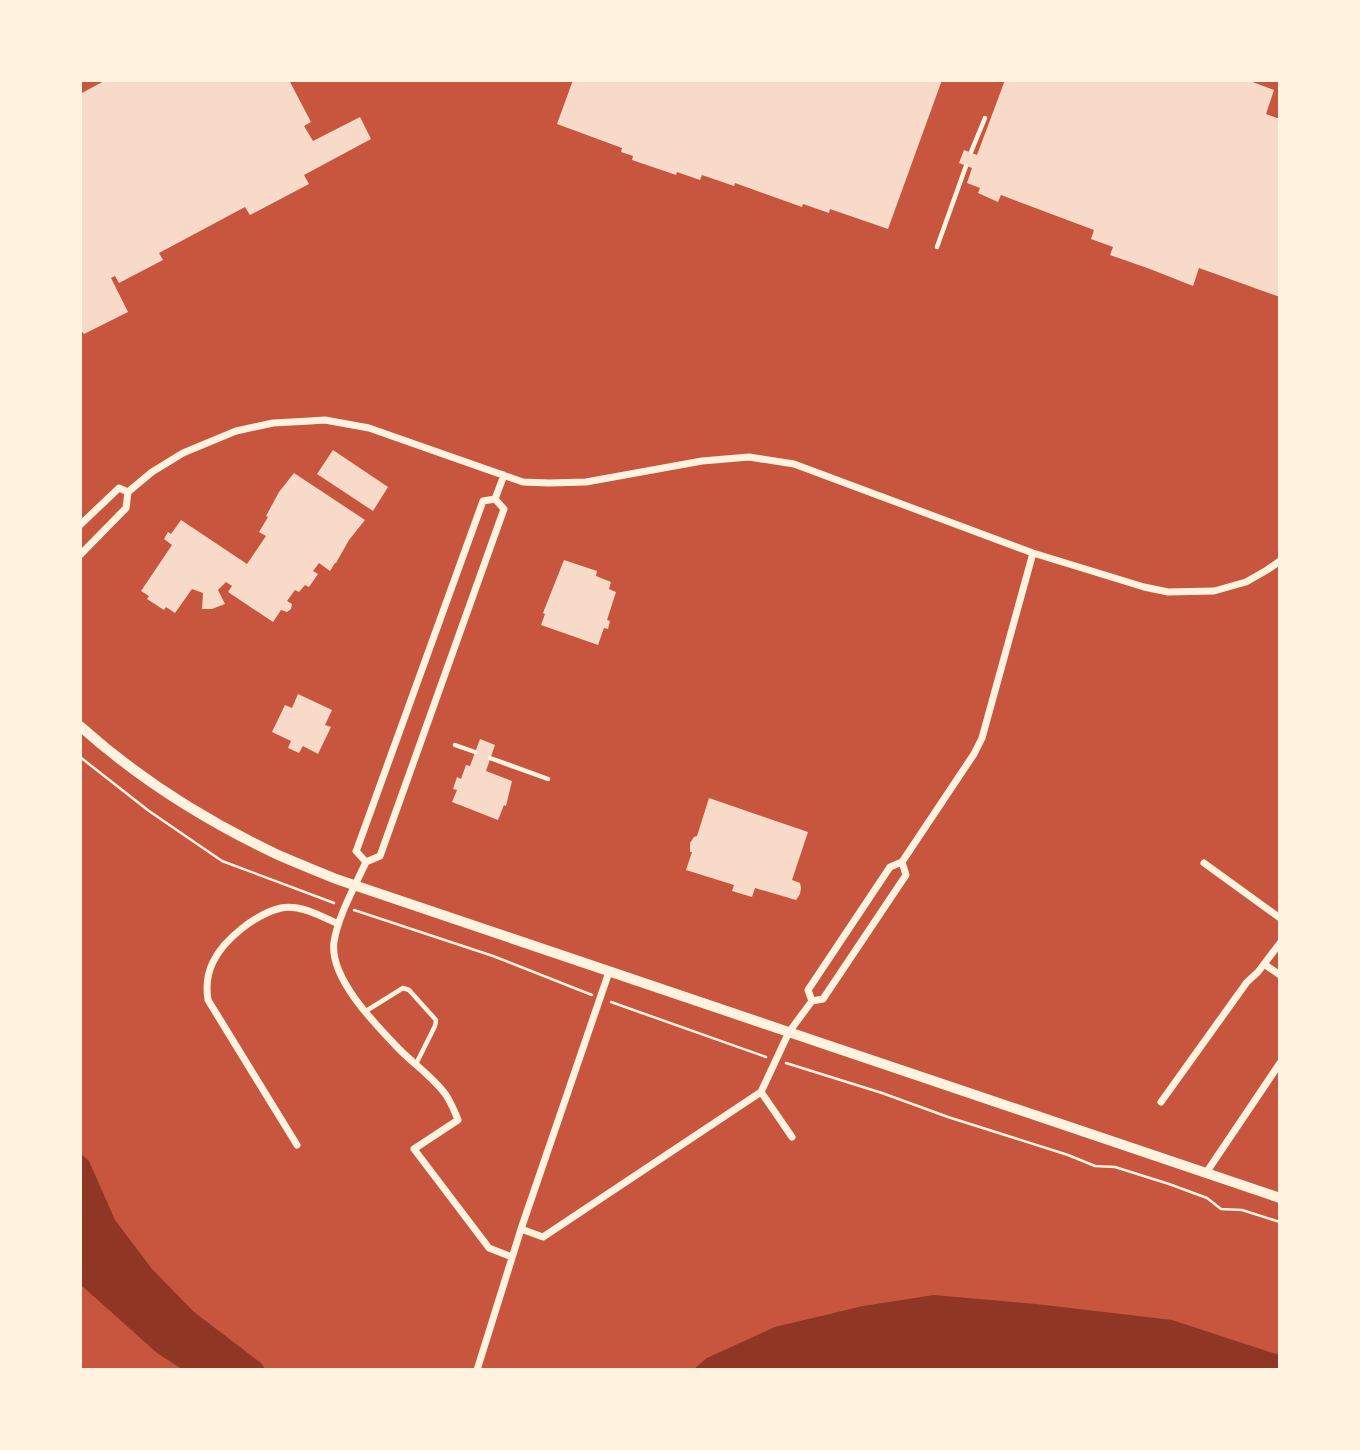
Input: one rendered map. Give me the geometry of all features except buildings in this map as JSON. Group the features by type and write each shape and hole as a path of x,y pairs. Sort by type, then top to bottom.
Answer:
{"street":[{"path":"80,555 127,508 128,492 152,472 183,453 236,431 273,423 325,420 369,428 523,482 586,482 713,460 749,457 791,463 1033,553 1168,592 1214,591 1246,582 1279,561"},
{"path":"495,499 504,475"},
{"path":"80,525 119,488 128,492"},
{"path":"495,499 504,509 380,856 366,862 338,924 334,943 335,962 345,985 400,1049 447,1096 458,1120 414,1149 489,1248 512,1257"},
{"path":"366,862 356,851 483,501 495,499"},
{"path":"812,1001 808,990 890,867 902,862 982,738 1033,553"},
{"path":"80,726 156,786 213,822 274,853 356,885 609,972 1279,1198"},
{"path":"521,1229 543,1237 761,1092 789,1032 812,1001 823,999 906,875 902,862"},
{"path":"1204,863 1279,918"},
{"path":"297,1145 208,1000 206,988 213,961 237,932 251,922 282,908 296,908 338,924"},
{"path":"1161,1102 1247,982 1279,943"},
{"path":"1264,964 1279,975"},
{"path":"478,1370 521,1229 609,972"},
{"path":"1206,1173 1279,1063"},
{"path":"761,1092 792,1137"}],"lane":[{"path":"971,152 985,118"},
{"path":"937,247 966,166"},
{"path":"455,745 475,752"},
{"path":"490,758 548,779"},
{"path":"366,1011 403,988 409,990 436,1020 416,1064"}],"path":[{"path":"80,757 222,861 776,1060 882,1093 1095,1166 1115,1167 1169,1185 1207,1198 1221,1209 1242,1210 1279,1222"}],"shaded area":[{"path":"81,1154 89,1161 115,1220 152,1269 194,1312 261,1363 265,1369 182,1369 157,1353 81,1285"},
{"path":"934,1295 1172,1320 1279,1355 1279,1369 694,1369 707,1358 775,1327 863,1306"}]}
